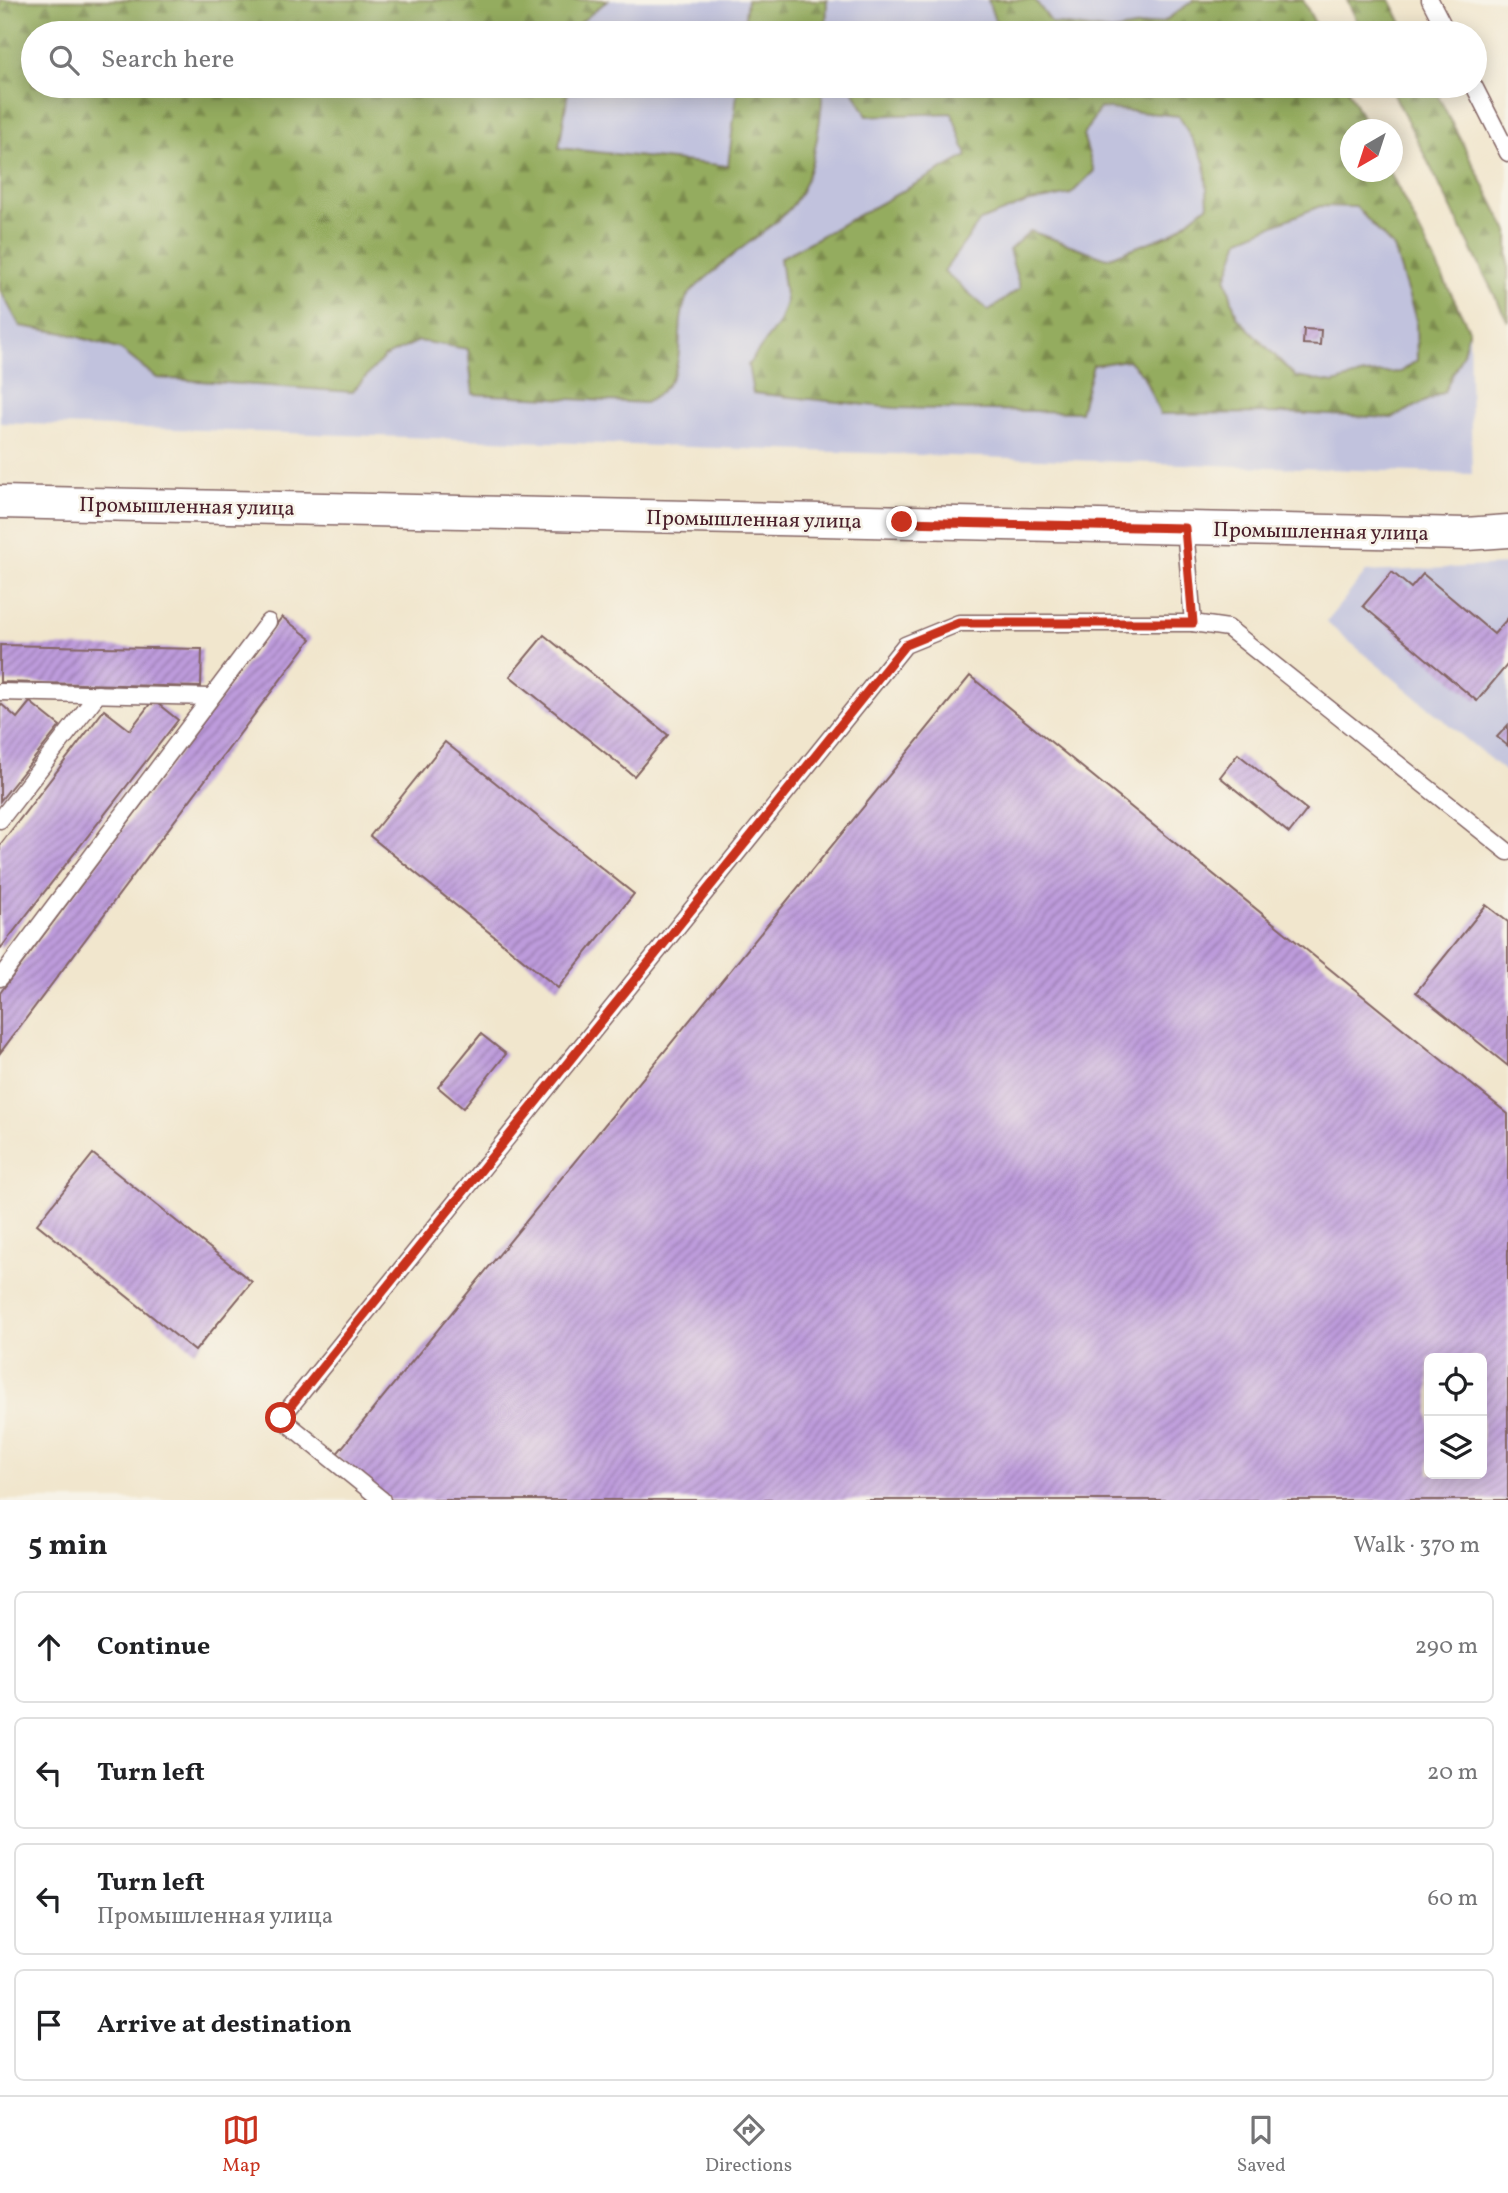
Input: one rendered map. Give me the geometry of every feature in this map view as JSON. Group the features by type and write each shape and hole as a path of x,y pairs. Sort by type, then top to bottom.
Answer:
{"street":[{"name":"Промышленная улица","path":"0,502 1466,534 1508,531"}],"lane":[{"path":"1430,0 1441,21"},
{"path":"1480,98 1508,153"},
{"path":"1185,528 1193,623"},
{"path":"0,978 268,622"},
{"path":"382,1500 281,1418 905,645 959,623 1193,623 1228,628 1508,852"},
{"path":"0,692 211,697"},
{"path":"0,820 98,694"}],"shaded area":[{"path":"0,0 1303,0 1314,21 21,21 21,98 1352,98 1363,119 1340,119 1340,182 1395,182 1469,329 1472,474 0,423"},
{"path":"1508,565 1508,774 1326,622 1366,572"}],"green space":[{"path":"0,0 608,0 582,21 21,21 21,98 567,98 559,148 728,166 736,98 822,98 815,150 798,196 775,222 728,259 686,299 676,368 661,392 645,403 473,394 468,349 419,341 384,357 352,392 157,378 121,350 65,333 20,326 0,290"},
{"path":"747,0 827,0 826,21 744,21"},
{"path":"988,0 1035,0 1051,21 995,21"},
{"path":"1194,0 1303,0 1314,21 1164,21"},
{"path":"1347,0 1390,0 1401,21 1357,21"},
{"path":"857,98 1352,98 1363,119 1340,119 1340,182 1395,182 1469,329 1463,353 1444,392 1392,418 1288,413 1160,414 1143,375 1128,360 1093,365 1080,412 895,408 753,393 748,365 779,323 786,302 780,258 967,156 952,113 867,116","holes":["1100,108 1179,116 1205,162 1208,205 1171,234 1107,258 1030,231 1009,250 1020,288 989,311 944,271 980,221 1026,203 1071,194 1094,171 1083,135","1320,206 1356,207 1394,248 1416,320 1417,360 1401,372 1364,374 1334,383 1296,377 1237,317 1226,279 1240,239"]},
{"path":"1396,98 1439,98 1508,232 1508,322"}],"building":[{"path":"1304,329 1321,330 1320,345 1303,344"},
{"path":"1392,572 1411,588 1423,574 1494,634 1508,618 1508,664 1477,701 1363,606"},
{"path":"282,617 311,639 0,1053 0,993"},
{"path":"544,635 668,735 634,776 510,676"},
{"path":"0,645 202,649 201,687 0,682"},
{"path":"970,676 1508,1114 1508,1500 390,1500 335,1456"},
{"path":"153,700 178,720 0,949 0,845 104,710 130,730"},
{"path":"30,702 60,726 0,801 0,703 17,718"},
{"path":"1508,725 1508,746 1497,737"},
{"path":"445,742 634,894 558,988 370,836"},
{"path":"1238,754 1307,810 1289,833 1220,777"},
{"path":"1486,905 1508,922 1508,1066 1416,992"},
{"path":"481,1034 506,1054 463,1108 438,1087"},
{"path":"93,1154 252,1282 195,1351 37,1224"}],"route":[{"path":"281,1418 905,645 959,623 1193,623 1185,528 902,522"}]}
